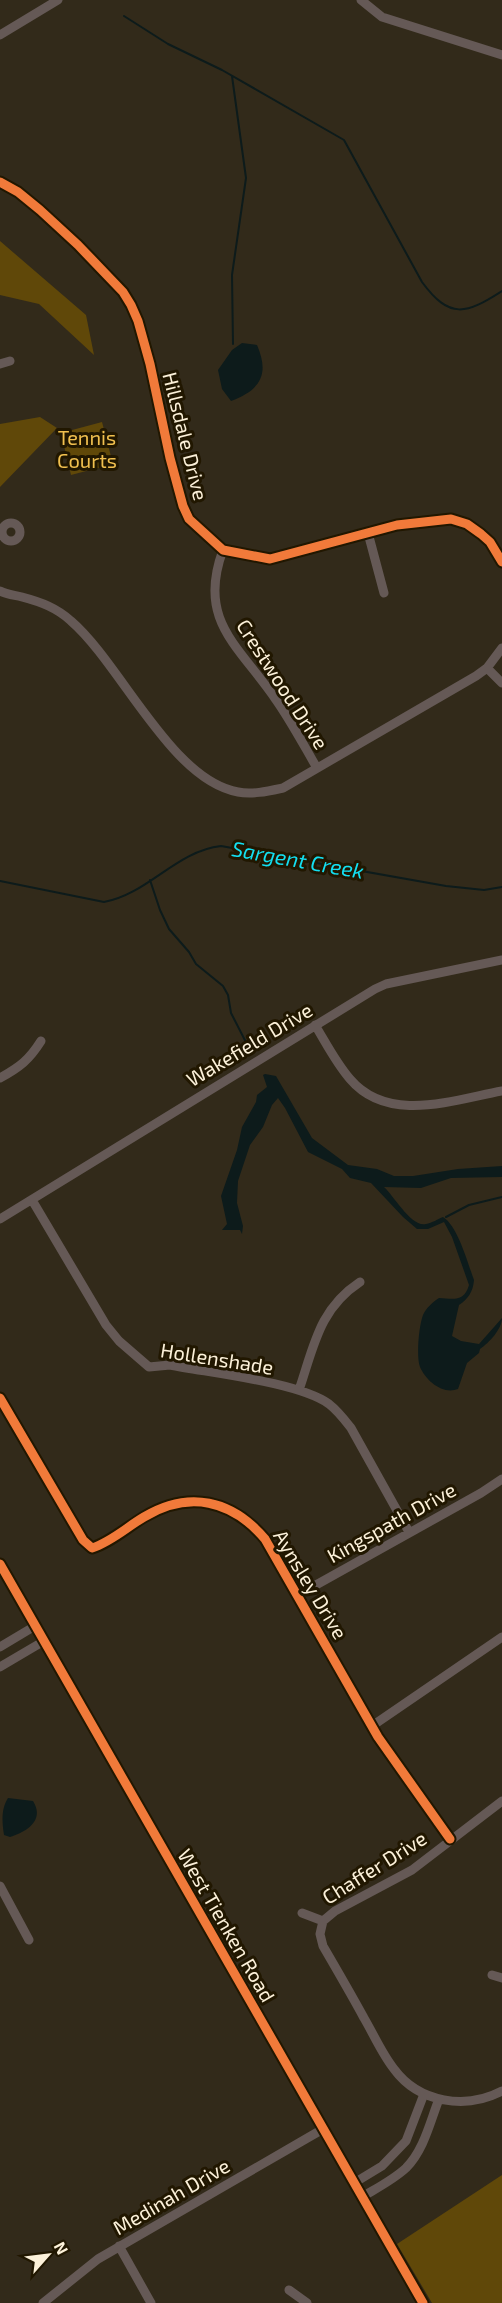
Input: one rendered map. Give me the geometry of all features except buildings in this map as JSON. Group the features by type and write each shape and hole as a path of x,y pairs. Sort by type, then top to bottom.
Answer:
{"street":[{"path":"0,35 58,0"},
{"path":"361,0 382,17 502,55"},
{"name":"Hillsdale Drive","path":"0,182 18,192 78,245 123,292 131,305 150,364 183,506 189,519 223,550"},
{"path":"0,364 10,361"},
{"path":"223,550 270,559 397,525 451,519 467,524 481,534 490,542 502,562"},
{"path":"368,533 384,593"},
{"name":"Crestwood Drive","path":"223,550 214,582 214,598 218,614 227,634 275,698 316,768"},
{"path":"1,596 51,606 74,623 186,764 210,782 239,793 268,792 283,788 465,683 487,668 502,648"},
{"path":"487,668 502,683"},
{"name":"Wakefield Drive","path":"0,1219 315,1025 386,984 502,960"},
{"path":"315,1025 351,1081 384,1102 402,1106 425,1106 502,1090"},
{"path":"0,1078 30,1058 41,1041"},
{"name":"Hollenshade","path":"32,1200 106,1325 118,1341 148,1366 170,1365 299,1390 328,1403 351,1428 409,1532"},
{"path":"299,1390 320,1329 330,1308 343,1293 360,1282"},
{"name":"Aynsley Drive","path":"0,1398 83,1540 92,1548 103,1544 147,1515 167,1506 190,1502 215,1504 233,1511 252,1524 265,1539 378,1737 450,1839"},
{"name":"Kingspath Drive","path":"298,1595 502,1479"},
{"name":"West Tienken Road","path":"0,1564 423,2303"},
{"path":"0,1647 35,1626"},
{"path":"372,1726 502,1637"},
{"path":"0,1667 44,1641"},
{"name":"Chaffer Drive","path":"432,2097 404,2080 389,2062 323,1946 320,1934 323,1921 353,1900 412,1870 502,1801"},
{"path":"0,1886 29,1940"},
{"name":"Chaffer Drive","path":"302,1913 323,1921"},
{"path":"432,2097 477,2100 502,2091"},
{"path":"354,2183 382,2166 406,2141 432,2097"},
{"path":"362,2197 394,2178 408,2166 420,2148 432,2097"},
{"name":"Medinah Drive","path":"43,2303 88,2266 119,2246 323,2129"},
{"path":"406,2141 420,2148"},
{"path":"119,2246 151,2303"},
{"path":"289,2290 307,2303"}],"green space":[{"path":"0,241 86,315 94,355 39,304 0,295"},
{"path":"40,417 57,428 0,487 0,424"},
{"name":"Tennis Courts","path":"102,422 113,464 71,475 61,433"},
{"path":"502,2175 502,2303 432,2303 397,2244"}],"shaded area":[{"path":"242,343 257,345 261,356 262,373 260,380 249,392 231,401 222,389 218,370 232,350"},
{"path":"263,1075 276,1076 312,1138 348,1165 377,1169 394,1176 502,1166 502,1177 451,1178 421,1188 384,1187 415,1221 426,1224 443,1217 458,1237 474,1280 470,1295 459,1305 452,1336 461,1341 479,1344 502,1318 500,1327 494,1335 467,1363 458,1389 447,1390 431,1382 420,1367 418,1356 420,1326 426,1310 439,1298 461,1297 469,1285 452,1237 444,1222 428,1229 417,1229 371,1183 350,1178 342,1169 308,1152 278,1098 272,1105 263,1127 250,1145 238,1181 237,1203 243,1226 242,1234 240,1230 222,1230 227,1224 221,1196 237,1150 242,1127 256,1102 257,1095 267,1087"},
{"path":"8,1798 33,1801 37,1814 28,1828 10,1837 4,1835 3,1820 3,1811"}],"waterway":[{"path":"124,16 168,44 222,70 344,140 422,282 441,303 450,308 468,308 502,291"},
{"path":"232,76 246,178 232,275 233,344"},
{"name":"Sargent Creek","path":"0,881 104,902 135,891 190,856 221,846 446,886 484,890 502,887"},
{"path":"150,880 169,929 196,964 223,986 228,995 231,1013 251,1052"},
{"path":"446,1217 469,1205 502,1197"}],"cycle path":[{"path":"0,182 18,192 78,245 123,292 131,305 150,364 183,506 189,519 223,550 270,559 397,525 451,519 467,524 481,534 490,542 502,562"},
{"path":"0,1398 83,1540 92,1548 144,1517 177,1504 209,1503 238,1515 252,1526 265,1539 378,1737 450,1839"},
{"path":"0,1564 423,2303"}]}
